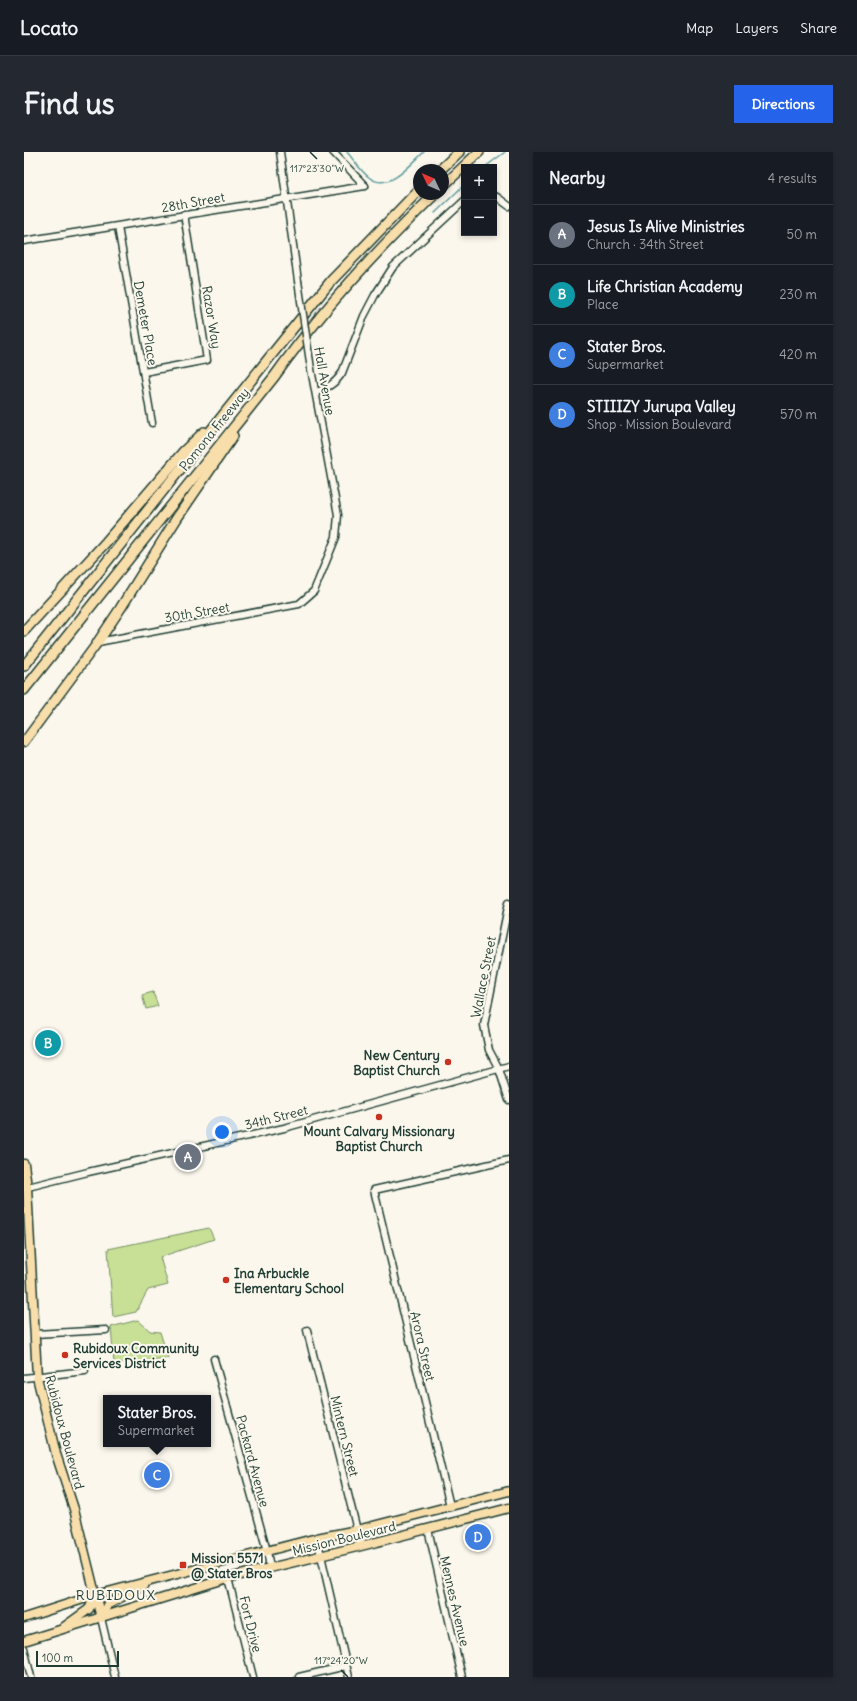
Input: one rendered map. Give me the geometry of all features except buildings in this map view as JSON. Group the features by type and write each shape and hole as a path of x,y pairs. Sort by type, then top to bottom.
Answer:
{"highway":[{"path":"446,164 459,152"},
{"path":"449,180 479,152"},
{"name":"Pomona Freeway","path":"24,666 331,281 413,196"},
{"name":"Pomona Freeway","path":"24,690 274,377 295,347 342,291 406,222 429,200"},
{"path":"98,642 177,518 274,377"},
{"path":"24,631 106,542 184,451 224,414"}],"main road":[{"path":"24,742 98,642"},
{"name":"Rubidoux Boulevard","path":"24,1164 37,1377 56,1454 74,1509 101,1618"},
{"name":"Mission Boulevard","path":"24,1618 96,1595 317,1538 356,1530 509,1491"},
{"name":"Mission Boulevard","path":"24,1641 228,1578 509,1508"},
{"path":"101,1618 107,1605 152,1581"},
{"path":"59,1631 90,1609 96,1595"}],"street":[{"name":"Hall Avenue","path":"280,152 311,369 338,515 336,537 314,591 299,604"},
{"name":"28th Street","path":"24,240 118,226 287,197 365,186 333,152"},
{"path":"497,197 509,206"},
{"path":"316,392 329,387 337,381 342,373 364,316 375,295 393,267 461,204"},
{"name":"Razor Way","path":"144,372 207,360 184,214"},
{"name":"Demeter Place","path":"118,226 152,423"},
{"name":"30th Street","path":"98,642 299,604"},
{"name":"Wallace Street","path":"509,902 484,1025 489,1050 499,1069 509,1100"},
{"name":"34th Street","path":"26,1188 284,1128 509,1066"},
{"name":"Arora Street","path":"450,1506 374,1190 509,1160"},
{"path":"35,1334 106,1330"},
{"name":"Mintern Street","path":"307,1330 361,1546"},
{"name":"Packard Avenue","path":"214,1359 267,1551 270,1568"},
{"path":"24,1378 85,1371"},
{"name":"Mennes Avenue","path":"428,1529 462,1677"},
{"path":"317,1538 349,1677"},
{"name":"Fort Drive","path":"228,1578 253,1677"},
{"name":"Rubidoux Boulevard","path":"101,1618 115,1677"},
{"path":"24,1648 31,1677"},
{"path":"299,1677 346,1666"}],"green space":[{"path":"153,992 158,1006 146,1009 142,995"},
{"path":"209,1228 214,1239 160,1257 168,1285 148,1290 136,1312 113,1317 108,1249"},
{"path":"138,1320 150,1331 160,1332 168,1358 114,1364 111,1327"}],"waterway":[{"path":"347,152 370,178 385,182 399,175 424,152"},
{"path":"489,164 505,152"},
{"path":"435,213 461,188"}],"place":[{"name":"Life Christian Academy","path":"48,1043"},
{"name":"New Century Baptist Church","path":"448,1062"},
{"name":"Mount Calvary Missionary Baptist Church","path":"379,1117"},
{"name":"Jesus Is Alive Ministries","path":"188,1157"},
{"name":"Ina Arbuckle Elementary School","path":"226,1280"},
{"name":"Rubidoux Community Services District","path":"65,1355"},
{"name":"Stater Bros.","path":"157,1475"},
{"name":"STIIIZY Jurupa Valley","path":"478,1537"},
{"name":"Mission 5571 @ Stater Bros","path":"183,1565"}],"district":[{"name":"RUBIDOUX","path":"116,1595"}]}
